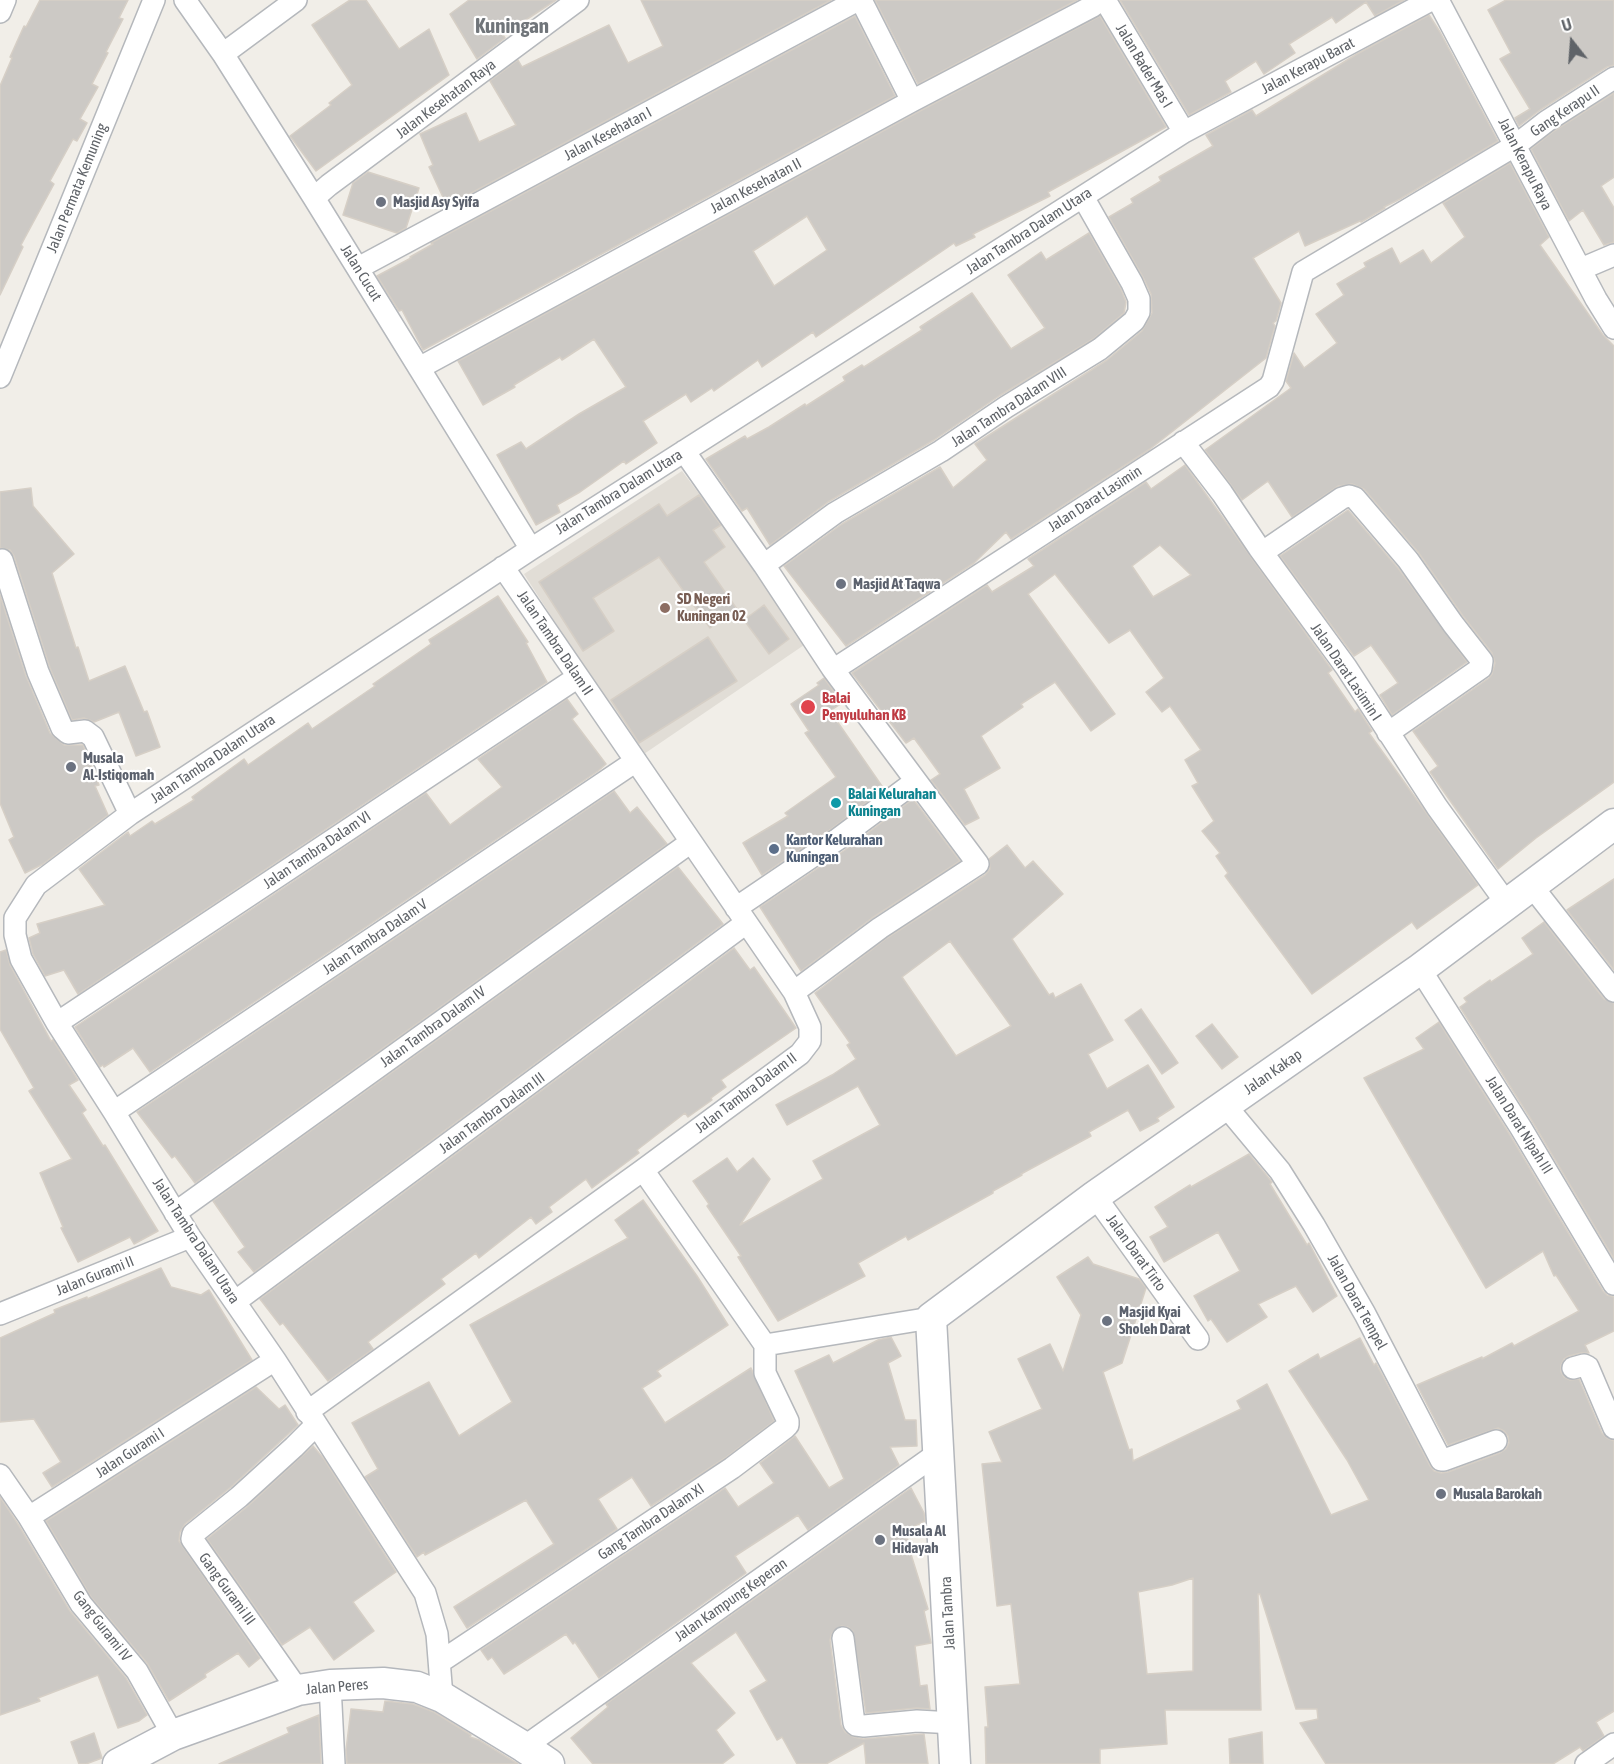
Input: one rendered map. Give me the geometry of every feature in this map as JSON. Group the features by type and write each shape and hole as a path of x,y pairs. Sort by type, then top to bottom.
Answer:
{"street":[{"path":"0,12 5,0"},
{"name":"Jalan Permata Kemuning","path":"0,377 154,0"},
{"name":"Jalan Cucut","path":"185,0 223,54 314,198 531,549"},
{"path":"223,54 296,0"},
{"name":"Jalan Kesehatan Raya","path":"314,198 578,0"},
{"path":"859,0 912,101"},
{"name":"Jalan Kesehatan I","path":"358,268 859,0"},
{"name":"Jalan Kerapu Barat","path":"1184,132 1431,0"},
{"name":"Jalan Kerapu Raya","path":"1438,0 1614,328"},
{"name":"Jalan Kesehatan II","path":"419,368 912,101 1099,3"},
{"name":"Jalan Bader Mas I","path":"1099,3 1184,132"},
{"name":"Gang Kerapu II","path":"1516,145 1547,121 1614,78"},
{"name":"Jalan Tambra Dalam Utara","path":"442,1697 437,1634 425,1593 275,1360 190,1237 57,1023 21,959 15,935 15,918 36,885 130,814 503,567 1184,132"},
{"name":"Jalan Darat Lasimin","path":"832,668 840,666 1272,384 1303,272 1516,145"},
{"name":"Jalan Tambra Dalam VIII","path":"764,565 835,513 941,451 1006,407 1100,349 1134,321 1138,312 1139,299 1083,197"},
{"path":"1581,268 1614,255"},
{"name":"Jalan Darat Lasimin I","path":"1183,442 1346,667 1437,807 1507,904"},
{"path":"684,451 764,565 832,668 978,865 880,928 794,992"},
{"path":"1263,552 1342,498 1349,496 1355,498 1408,560 1482,661 1481,669 1388,733"},
{"path":"2,560 38,672 62,728 68,733 85,731 93,737 130,814"},
{"name":"Jalan Tambra Dalam II","path":"311,1418 800,1054 810,1041 810,1027 794,992 503,567"},
{"name":"Jalan Tambra Dalam VI","path":"57,1023 578,676"},
{"name":"Jalan Tambra Dalam V","path":"114,1113 636,761"},
{"name":"Jalan Tambra Dalam III","path":"236,1301 916,781"},
{"name":"Jalan Kakap","path":"931,1318 1095,1196 1420,969 1614,824"},
{"name":"Jalan Tambra Dalam IV","path":"175,1213 691,842"},
{"path":"1532,885 1614,991"},
{"name":"Jalan Darat Nipah III","path":"1420,969 1521,1128 1614,1284"},
{"name":"Jalan Darat Tempel","path":"1225,1105 1280,1171 1314,1225 1365,1314 1440,1460 1496,1441"},
{"path":"643,1170 765,1345 931,1318"},
{"name":"Jalan Darat Tirto","path":"1095,1196 1198,1339"},
{"name":"Jalan Gurami II","path":"0,1314 190,1237"},
{"name":"Jalan Tambra","path":"931,1318 955,1764"},
{"name":"Gang Tambra Dalam XI","path":"440,1662 732,1468 785,1428 788,1421 764,1367 765,1345"},
{"name":"Jalan Gurami I","path":"29,1517 275,1360"},
{"path":"1572,1368 1584,1365 1588,1367 1614,1428"},
{"name":"Gang Gurami III","path":"298,1690 192,1539 193,1534 239,1497 294,1447 311,1418"},
{"name":"Jalan Kampung Keperan","path":"524,1747 938,1453"},
{"path":"0,1475 29,1517"},
{"name":"Gang Gurami IV","path":"29,1517 81,1604 137,1671 172,1735"},
{"path":"843,1638 856,1725 917,1721 954,1723"},
{"name":"Jalan Peres","path":"118,1764 172,1735 298,1690 330,1685 383,1683 417,1687 442,1697 549,1764"},
{"path":"330,1685 334,1764"},
{"path":"1586,1764 1614,1744"}],"shaded area":[{"name":"SD Negeri Kuningan 02","path":"682,471 810,641 641,756 524,574"}],"building":[{"path":"40,0 128,0 119,18 123,19 92,84 98,87 80,119 87,123 77,141 73,139 50,181 54,184 21,245 23,247 0,295 0,86 24,26 26,27"},
{"path":"350,0 366,0 399,49 429,29 449,75 316,171 290,136 331,105 329,103 352,85 312,25"},
{"path":"469,0 556,0 503,35 505,38 477,59 450,14"},
{"path":"641,0 831,0 447,206 429,167 433,165 420,134 466,113 479,142 516,125 490,81 518,60 522,67 609,25 628,63 663,46"},
{"path":"875,0 1077,0 918,84"},
{"path":"1120,0 1404,0 1375,16 1366,2 1336,23 1332,17 1289,44 1295,53 1264,74 1256,61 1225,81 1231,92 1189,115"},
{"path":"1506,0 1614,0 1614,65 1607,67 1540,110 1519,126 1515,118 1530,109 1500,59 1511,53 1488,10"},
{"path":"1429,15 1498,141 1361,222 1305,246 1299,231 1253,258 1281,303 1276,321 1273,323 1275,326 1266,358 1150,449 1011,539 1006,532 974,563 846,646 784,566 842,524 940,467 953,488 987,460 975,444 1107,360 1142,331 1152,313 1151,294 1109,217 1133,203 1131,199 1161,181 1159,177 1213,146 1206,135 1252,110 1256,116 1357,54"},
{"path":"855,16 895,96 423,350 402,310 399,311 377,276 411,258 433,244 431,243"},
{"path":"1100,16 1166,127 1048,192 1050,196 973,234 975,237 956,246 954,243 816,337 813,332 762,367 758,360 714,391 712,388 691,402 686,394 643,421 657,443 626,464 624,461 557,505 560,512 536,525 497,455 521,442 526,449 579,414 626,387 594,339 562,360 560,357 483,405 458,361","holes":["807,216 827,250 774,286 753,251"]},
{"path":"1614,93 1614,177 1601,186 1614,208 1614,242 1604,245 1583,210 1569,221 1531,149 1554,131"},
{"path":"1510,163 1549,237 1540,245 1603,335 1614,346 1614,782 1536,838 1498,869 1430,772 1438,766 1413,731 1489,678 1495,663 1492,653 1418,552 1364,489 1352,484 1338,486 1292,517 1268,481 1242,500 1205,450 1291,388 1286,381 1294,353 1304,368 1337,343 1316,314 1344,295 1337,284 1366,267 1364,263 1392,248 1400,264 1423,250 1431,263 1465,237 1443,203"},
{"name":"Masjid Asy Syifa","path":"368,172 419,188 406,228 397,233 343,215 353,183"},
{"path":"1089,233 1121,289 1126,302 1124,313 1093,339 999,396 934,440 828,502 770,545 747,508 742,511 706,459 745,436 747,439 769,427 805,404 806,406 845,381 843,377 862,365 864,367 922,330 920,327 972,293 1011,349 1045,328 1008,275 1041,252 1046,260"},
{"path":"1185,465 1332,670 1328,673 1355,712 1358,709 1372,731 1369,733 1478,885 1417,929 1412,922 1312,994 1225,876 1228,873 1216,856 1220,853 1202,831 1214,821 1192,786 1198,783 1185,760 1201,750 1170,706 1162,712 1146,692 1164,678 1130,630 1109,643 1055,574 1028,594 1115,714 1091,731 1055,682 1021,704 1023,707 981,736 1000,768 964,789 979,818 965,825 931,780 940,774 914,738 906,743 852,673 987,585 992,592 1034,566 1028,559 1146,482 1151,489","holes":["1160,545 1191,575 1153,597 1132,566"]},
{"path":"31,488 33,506 74,554 52,573 89,681 125,666 144,712 147,711 160,747 136,756 119,712 94,722 84,718 72,720 50,668 14,556 10,550 0,548 0,492"},
{"path":"699,495 721,525 713,530 725,547 704,562 737,609 710,628 659,557 593,598 614,631 583,651 539,582 659,504 667,516"},
{"path":"1348,510 1398,568 1467,662 1392,715 1380,695 1398,683 1371,645 1354,656 1280,556"},
{"path":"0,595 26,676 50,733 64,745 83,745 99,785 95,786 108,815 43,864 25,873 9,840 14,837 0,803"},
{"path":"498,596 528,642 526,643 547,682 78,994 64,970 45,976 33,954 29,938 40,933 37,924 105,905 79,869 128,832 130,836 152,821 155,824 194,800 192,797 244,759 248,765 308,723 312,729 431,644 429,640"},
{"path":"764,605 789,639 769,654 744,620"},
{"path":"708,637 737,681 639,743 611,700"},
{"path":"824,678 842,703 830,711 884,789 831,829 762,875 743,843 788,816 785,813 836,777 805,733 809,731 791,704 819,685 817,683"},
{"path":"567,699 578,714 572,719 606,764 598,771 150,1072 133,1048 104,1067 103,1065 100,1067 75,1027 426,793 450,825 502,787 478,759"},
{"path":"614,791 630,813 637,807 667,844 195,1183 175,1156 172,1158 137,1112"},
{"path":"913,799 960,861 872,918 801,971 760,907 845,850"},
{"path":"1007,845 1025,868 1033,861 1063,894 1012,939 1049,995 1053,993 1055,998 1081,984 1113,1040 1088,1054 1107,1089 1148,1065 1174,1107 1157,1118 1159,1121 1140,1131 1128,1110 1089,1132 1091,1136 1021,1174 993,1193 908,1240 906,1236 858,1263 865,1276 778,1321 738,1257 741,1256 693,1181 727,1158 737,1172 753,1158 770,1179 740,1225 823,1179 813,1161 880,1125 858,1086 787,1125 776,1105 832,1075 856,1059 847,1045 850,1043 815,993 887,938 985,875 990,869 989,859","holes":["950,941 1011,1026 956,1056 902,977"]},
{"path":"678,867 723,924 254,1272 238,1252 245,1247 213,1201"},
{"path":"1614,879 1614,970 1567,910"},
{"path":"1544,922 1604,999 1614,1003 1614,1259 1532,1121 1460,1007 1467,1002 1464,998 1533,954 1522,938"},
{"path":"734,948 750,970 754,967 796,1028 721,1080 726,1087 711,1098 712,1100 688,1117 685,1113 637,1150 639,1153 592,1188 586,1179 549,1207 552,1212 536,1224 531,1217 479,1258 476,1253 441,1279 445,1284 368,1342 373,1349 328,1381 283,1323 280,1325 260,1299"},
{"path":"6,950 10,965 51,1041 53,1040 78,1080 69,1085 86,1110 82,1113 103,1146 105,1145 158,1231 134,1244 130,1237 78,1262 61,1228 63,1227 40,1173 72,1159 29,1091 34,1088 0,1029 0,952"},
{"path":"1141,1009 1178,1063 1162,1074 1125,1020"},
{"path":"1439,1022 1603,1291 1614,1297 1614,1331 1585,1345 1589,1353 1569,1356 1561,1365 1564,1377 1570,1380 1579,1379 1602,1433 1614,1441 1614,1711 1596,1722 1604,1736 1583,1751 1580,1747 1553,1764 1326,1764 1300,1723 1318,1719 1317,1709 1296,1709 1260,1594 1258,1594 1261,1710 1165,1710 1167,1744 1100,1749 1100,1764 986,1764 985,1727 988,1727 985,1687 1020,1684 1011,1604 997,1606 982,1464 1002,1462 989,1432 1042,1409 1018,1359 1050,1344 1063,1371 1081,1315 1057,1277 1088,1257 1093,1264 1139,1279 1146,1288 1122,1363 1103,1372 1129,1450 1132,1449 1133,1461 1241,1409 1237,1401 1267,1384 1331,1515 1369,1500 1347,1460 1289,1371 1318,1354 1320,1359 1360,1338 1374,1365 1376,1363 1434,1471 1448,1472 1506,1449 1509,1443 1508,1436 1498,1428 1448,1445 1417,1385 1482,1357 1482,1359 1512,1343 1514,1346 1579,1311 1556,1275 1554,1276 1543,1251 1486,1288 1364,1078 1424,1049 1416,1038","holes":["1193,1578 1193,1671 1147,1674 1138,1592"]},
{"path":"1212,1024 1238,1057 1222,1069 1196,1036"},
{"path":"1249,1154 1272,1182 1270,1184 1307,1245 1309,1243 1337,1296 1313,1312 1296,1286 1258,1304 1267,1317 1227,1342 1211,1319 1208,1321 1194,1296 1240,1271 1218,1232 1164,1262 1150,1237 1168,1227 1155,1207 1190,1185 1191,1187"},
{"path":"643,1200 697,1276 728,1325 657,1371 661,1376 642,1388 665,1423 751,1368 774,1421 725,1458 651,1506 632,1477 598,1499 617,1529 467,1628 454,1607 554,1544 526,1500 425,1555 424,1552 417,1557 365,1477 378,1469 352,1423 429,1382 459,1436 512,1402 470,1325 628,1238 615,1220"},
{"path":"161,1268 171,1287 201,1295 209,1290 252,1360 52,1487 43,1473 61,1462 34,1419 0,1422 0,1338 55,1313 54,1310 87,1297 87,1299"},
{"path":"891,1337 901,1356 888,1363 905,1420 916,1420 917,1446 890,1447 899,1465 808,1530 798,1515 735,1556 746,1573 599,1678 575,1642 573,1644 566,1634 504,1674 492,1657 488,1660 481,1650 725,1488 738,1507 774,1483 760,1463 795,1436 829,1488 844,1479 795,1371 829,1355 833,1363 878,1340"},
{"path":"256,1387 279,1409 285,1405 298,1425 231,1487 185,1524 180,1532 179,1541 260,1658 249,1667 238,1653 169,1701 147,1663 91,1597 46,1521"},
{"path":"313,1446 324,1459 396,1572 353,1602 374,1631 334,1660 310,1627 282,1645 207,1539 248,1506"},
{"path":"911,1488 924,1513 925,1521 903,1532 913,1549 910,1551 928,1609 924,1611 931,1643 915,1646 920,1686 927,1685 930,1709 916,1708 866,1713 853,1631 841,1626 832,1633 830,1640 841,1725 845,1732 863,1739 924,1734 928,1764 866,1764 864,1743 826,1764 797,1764 782,1737 777,1740 750,1691 767,1681 736,1632 691,1663 735,1713 716,1730 734,1755 722,1764 593,1764 571,1738 608,1707 606,1704"},
{"path":"0,1497 70,1611 126,1678 147,1715 139,1721 118,1728 98,1675 38,1698 40,1701 0,1715"},
{"path":"385,1701 413,1704 434,1712 471,1735 470,1737 518,1764 347,1764 346,1750 351,1709 383,1712"},
{"path":"319,1715 321,1764 219,1764 289,1733 287,1728"},
{"path":"1262,1732 1263,1764 1230,1764 1229,1739"},
{"path":"94,1733 102,1758 79,1764 71,1742"}],"place":[{"name":"Masjid Asy Syifa","path":"381,202"},
{"name":"Masjid At Taqwa","path":"841,584"},
{"name":"SD Negeri Kuningan 02","path":"665,608"},
{"name":"Balai Penyuluhan KB","path":"808,707"},
{"name":"Musala Al-Istiqomah","path":"71,767"},
{"name":"Balai Kelurahan Kuningan","path":"836,803"},
{"name":"Kantor Kelurahan Kuningan","path":"774,849"},
{"name":"Masjid Kyai Sholeh Darat","path":"1107,1321"},
{"name":"Musala Barokah","path":"1441,1494"},
{"name":"Musala Al Hidayah","path":"880,1540"}],"district":[{"name":"Kuningan","path":"512,26"}]}
